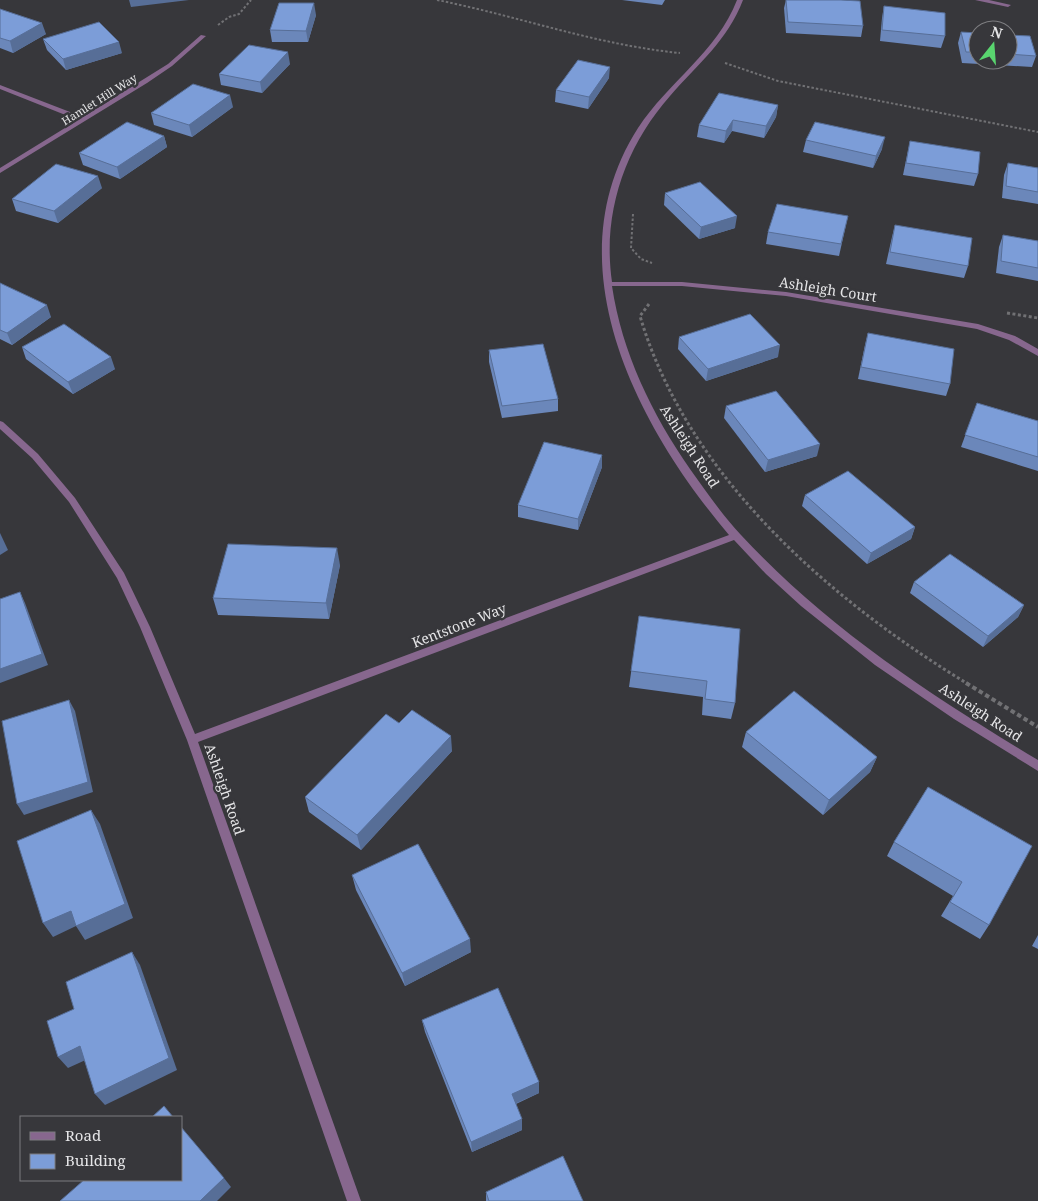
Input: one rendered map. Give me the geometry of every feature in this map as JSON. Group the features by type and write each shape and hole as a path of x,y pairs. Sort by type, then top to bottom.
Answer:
{"street":[{"name":"Ashleigh Road","path":"740,0 727,29 703,58 667,95 634,140 612,195 605,251 607,284 616,327 627,364 657,426 701,491 736,536 766,568 815,612 896,674 993,739 1038,766"},
{"path":"978,0 1008,5"},
{"name":"Hamlet Hill Way","path":"0,171 170,65 203,36"},
{"path":"0,87 84,120"},
{"name":"Ashleigh Court","path":"607,284 682,284 786,294 978,328 1012,338 1038,353"},
{"name":"Ashleigh Road","path":"0,424 36,456 72,500 121,576 145,627 192,740 354,1201"},
{"name":"Kentstone Way","path":"192,740 736,536"}],"path":[{"path":"203,36 230,17 239,14 251,0"},
{"path":"437,0 492,11 517,20 563,31 703,58"},
{"path":"726,59 723,62 778,81 1038,132"},
{"path":"633,211 631,248 642,259 654,263"},
{"path":"653,302 647,305 640,316 659,370 678,407 695,434 754,511 776,535 849,602 909,647 1038,727"},
{"path":"1000,312 1038,318"}],"building":[{"path":"786,0 860,1 863,26 788,22"},
{"path":"279,3 314,3 306,31 270,30"},
{"path":"884,6 945,13 945,36 882,30"},
{"path":"0,9 42,23 10,41 0,38"},
{"path":"99,22 119,42 63,59 43,39"},
{"path":"961,32 968,32 968,52 966,52"},
{"path":"1018,35 1030,36 1036,56 1018,55"},
{"path":"249,45 288,52 260,82 219,74"},
{"path":"578,60 610,67 589,97 556,90"},
{"path":"193,84 230,95 189,125 151,113"},
{"path":"719,93 778,105 766,126 733,120 726,131 699,125"},
{"path":"127,122 164,136 117,167 79,153"},
{"path":"815,122 885,137 876,156 806,140"},
{"path":"910,141 980,152 978,174 906,163"},
{"path":"1008,163 1038,168 1038,192 1006,186"},
{"path":"56,164 98,176 54,211 12,199"},
{"path":"700,182 737,216 701,227 665,193"},
{"path":"777,204 848,216 841,244 768,232"},
{"path":"895,225 972,238 968,266 890,252"},
{"path":"1003,235 1038,241 1038,268 1001,261"},
{"path":"0,283 47,305 7,333 0,330"},
{"path":"750,314 780,345 708,369 679,337"},
{"path":"64,324 111,357 68,382 22,347"},
{"path":"868,333 954,349 950,384 861,367"},
{"path":"543,344 558,399 502,406 489,350"},
{"path":"776,391 820,444 768,460 726,406"},
{"path":"977,403 1038,421 1038,457 965,435"},
{"path":"544,442 602,455 578,519 518,505"},
{"path":"848,471 915,527 871,553 805,495"},
{"path":"228,544 337,548 326,603 213,598"},
{"path":"950,554 1024,605 988,636 914,582"},
{"path":"20,592 42,654 0,669 0,599"},
{"path":"639,616 740,629 735,703 705,699 707,681 631,671"},
{"path":"794,691 877,757 829,800 746,732"},
{"path":"69,700 88,782 17,804 2,721"},
{"path":"412,710 451,736 357,835 305,797 386,714 399,723"},
{"path":"928,787 1032,846 989,925 950,902 962,882 894,842"},
{"path":"91,810 125,904 76,926 71,911 43,923 17,841"},
{"path":"418,844 470,939 402,973 352,875"},
{"path":"132,952 169,1058 95,1094 80,1046 58,1057 47,1021 74,1009 66,982"},
{"path":"498,988 539,1082 512,1094 522,1119 471,1142 422,1020"},
{"path":"164,1106 172,1116 153,1116"},
{"path":"182,1128 224,1178 200,1201 60,1201 83,1181 182,1181"},
{"path":"563,1156 583,1201 489,1201 486,1192"}]}
